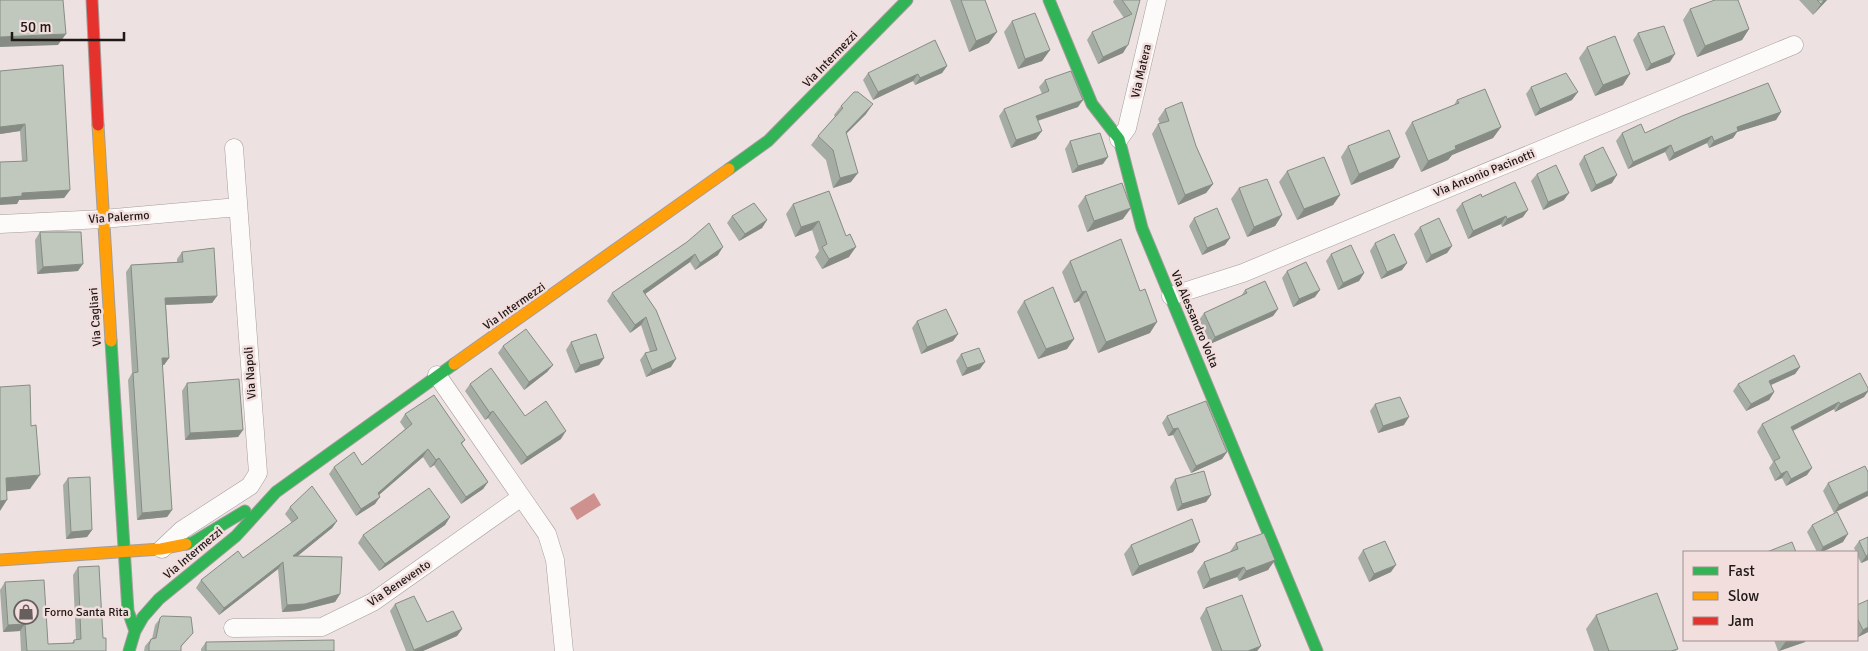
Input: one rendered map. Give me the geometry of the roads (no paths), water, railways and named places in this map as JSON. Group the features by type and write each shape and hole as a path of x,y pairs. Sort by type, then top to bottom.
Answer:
{"street":[{"name":"Via Cagliari","path":"92,0 102,219 124,553 128,611 135,631"},
{"name":"Via Intermezzi","path":"129,651 135,631 143,617 159,599 236,536 276,492 437,375 528,313 768,141 907,0"},
{"name":"Via Alessandro Volta","path":"1049,0 1092,104 1119,139 1126,173 1142,228 1317,651"},
{"name":"Via Matera","path":"1119,139 1127,128 1157,0"},
{"name":"Via Antonio Pacinotti","path":"1171,296 1243,273 1794,45"},
{"name":"Via Napoli","path":"161,549 182,530 250,486 258,473 234,148"},
{"name":"Via Palermo","path":"0,224 102,219 238,207"},
{"path":"437,375 520,498 547,534 555,560 564,651"},
{"path":"0,560 124,553 192,543 276,492"},
{"name":"Via Benevento","path":"234,628 322,627 373,602 520,498"}],"place":[{"name":"Forno Santa Rita","path":"26,612"}]}
